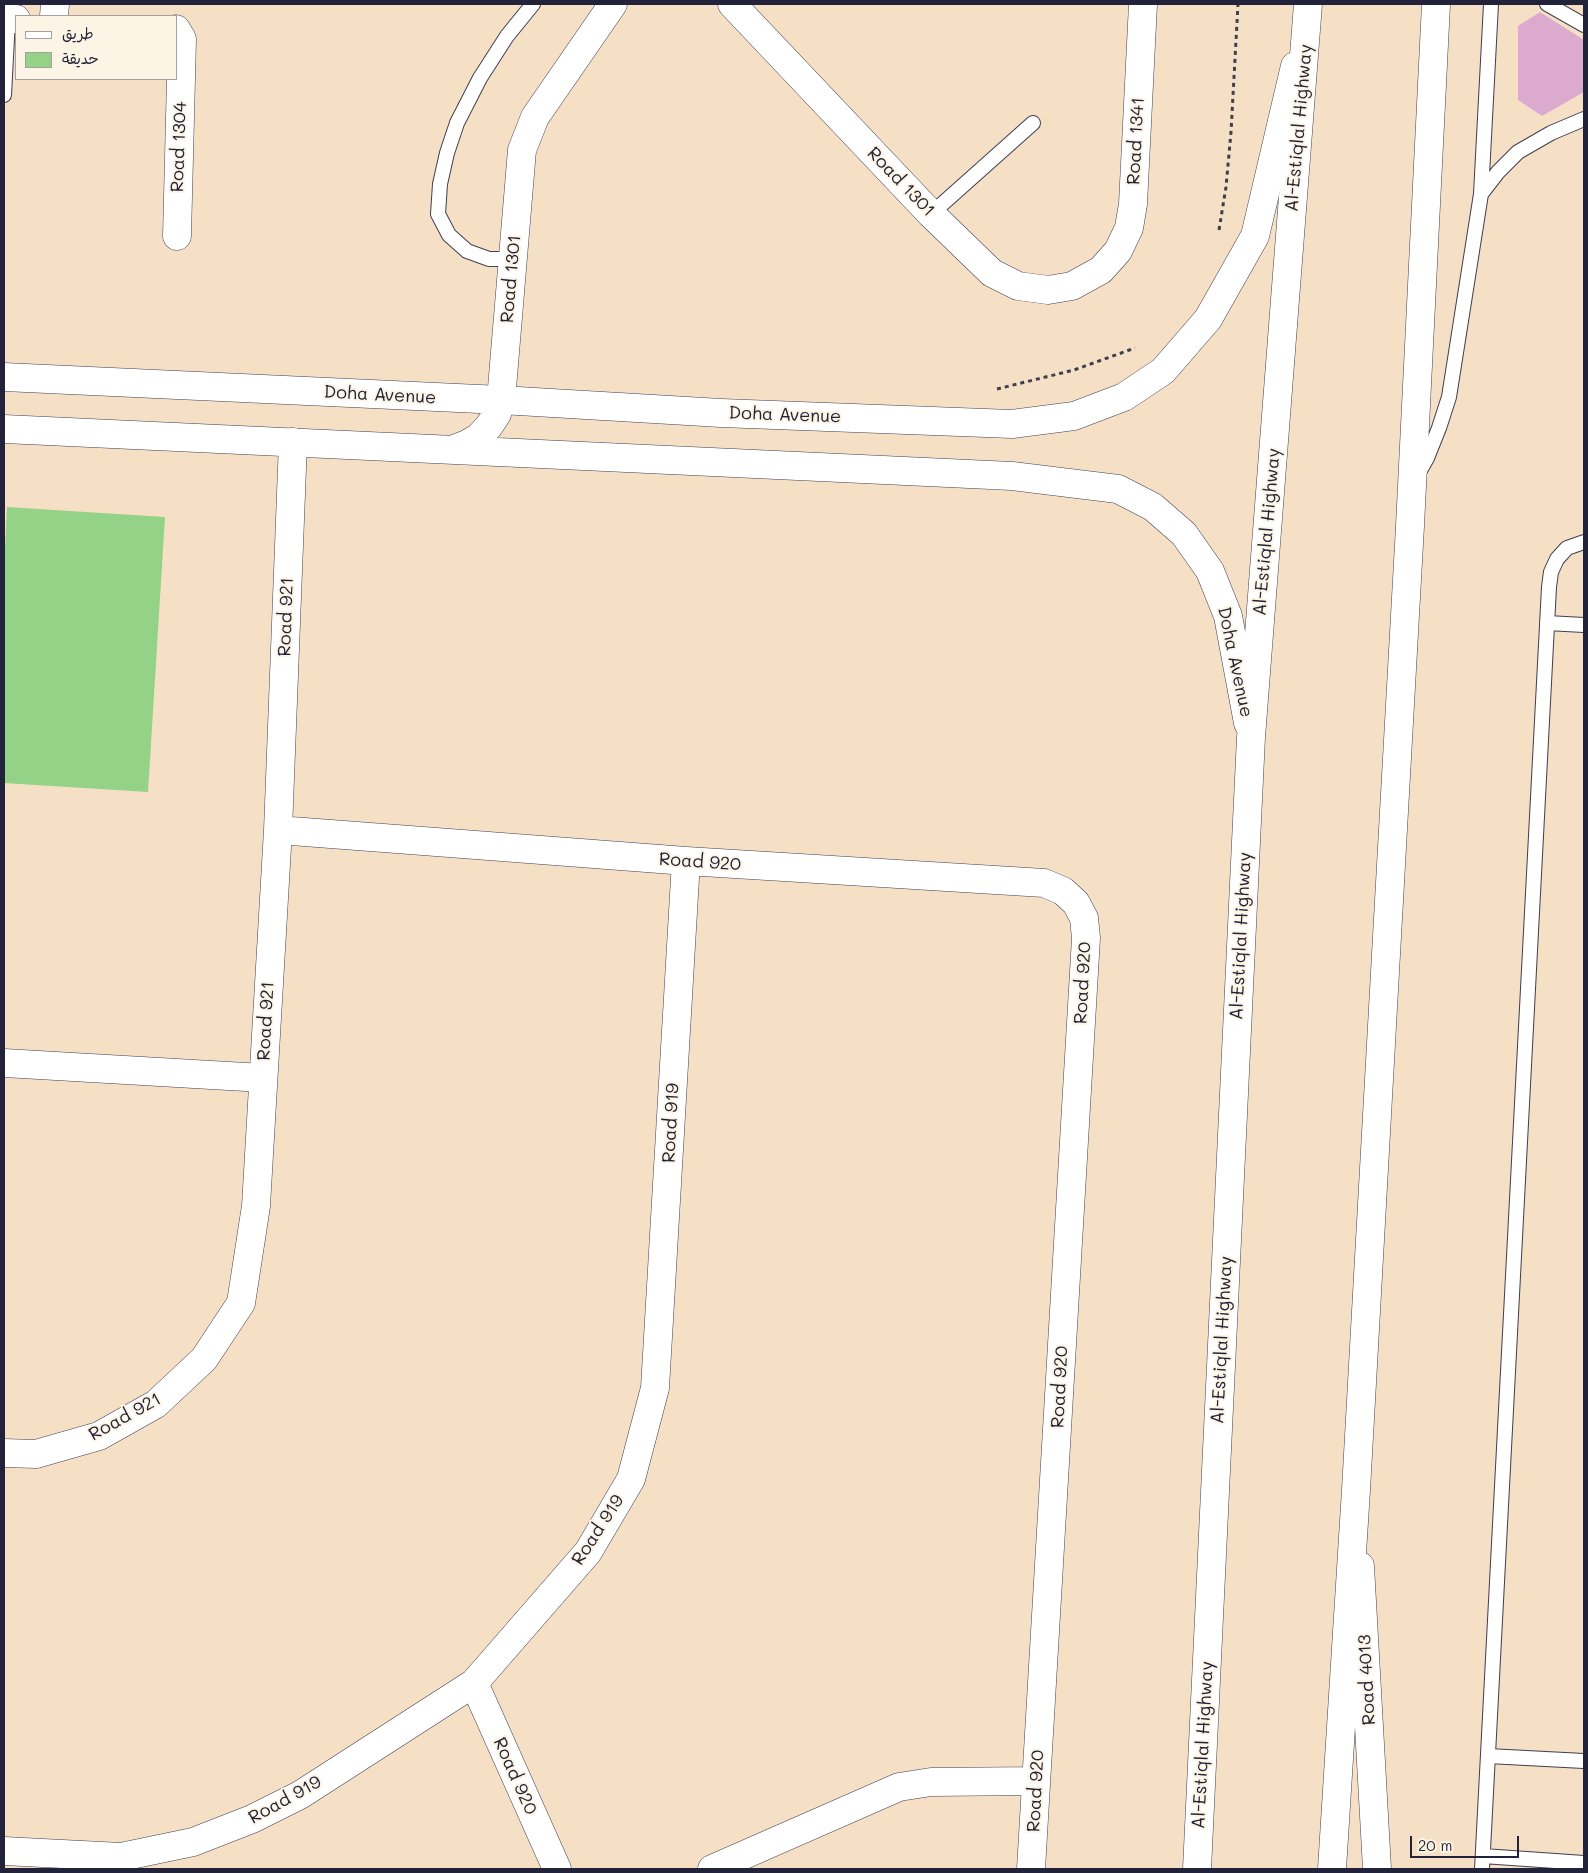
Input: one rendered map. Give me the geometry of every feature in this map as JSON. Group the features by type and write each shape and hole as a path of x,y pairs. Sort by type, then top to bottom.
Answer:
{"street":[{"name":"Road 1301","path":"454,449 468,444 479,437 497,414 501,400 519,170 525,141 535,117 612,4"},
{"name":"Road 1301","path":"732,4 931,214 992,273 1018,286 1048,290 1072,286 1101,270"},
{"name":"Road 1341","path":"1101,270 1118,251 1129,228 1133,204 1144,4"},
{"path":"1332,1869 1356,1490 1436,4"},
{"name":"Doha Avenue","path":"4,377 501,400 721,413 1012,424 1074,416 1124,397 1163,370 1208,319 1255,236 1308,9"},
{"name":"Al-Estiqlal Highway","path":"1197,1869 1251,737 1308,9"},
{"name":"Road 1304","path":"176,236 182,38 178,32"},
{"name":"Doha Avenue","path":"4,430 454,449 1012,476 1118,489 1153,507 1184,534 1210,571 1228,616 1251,737"},
{"name":"Road 921","path":"4,1453 36,1454 99,1436 156,1404 204,1359 241,1303 256,1206 278,830 293,442"},
{"name":"Road 920","path":"278,830 686,861 1044,883 1063,891 1076,903 1084,918 1086,938 1031,1869"},
{"name":"Road 919","path":"4,1851 121,1857 193,1842 252,1820 300,1795 474,1683 588,1552 630,1479 655,1388 686,861"},
{"path":"4,1063 263,1078"},
{"name":"Road 4013","path":"1356,1490 1377,1869"},
{"name":"Road 920","path":"474,1683 557,1869"},
{"path":"712,1869 899,1788 931,1782 1036,1781"}],"lane":[{"path":"513,258 489,259 467,251 449,235 438,214 440,184 447,153 457,123 480,78 507,36 533,4"},
{"path":"1411,486 1427,458 1449,397 1481,194 1491,4"},
{"path":"1547,4 1584,25"},
{"path":"4,95 9,19"},
{"path":"1481,194 1498,172 1518,152 1551,133 1584,119"},
{"path":"931,214 1033,123"},
{"path":"1584,542 1567,548 1557,559 1551,572 1547,623 1482,1862 1584,1863"},
{"path":"1547,623 1584,625"},
{"path":"1488,1756 1584,1761"}],"green space":[{"path":"7,507 165,517 148,792 4,783 4,568"}],"building":[{"path":"1540,12 1584,40 1584,92 1542,116 1518,100 1518,26"}]}
